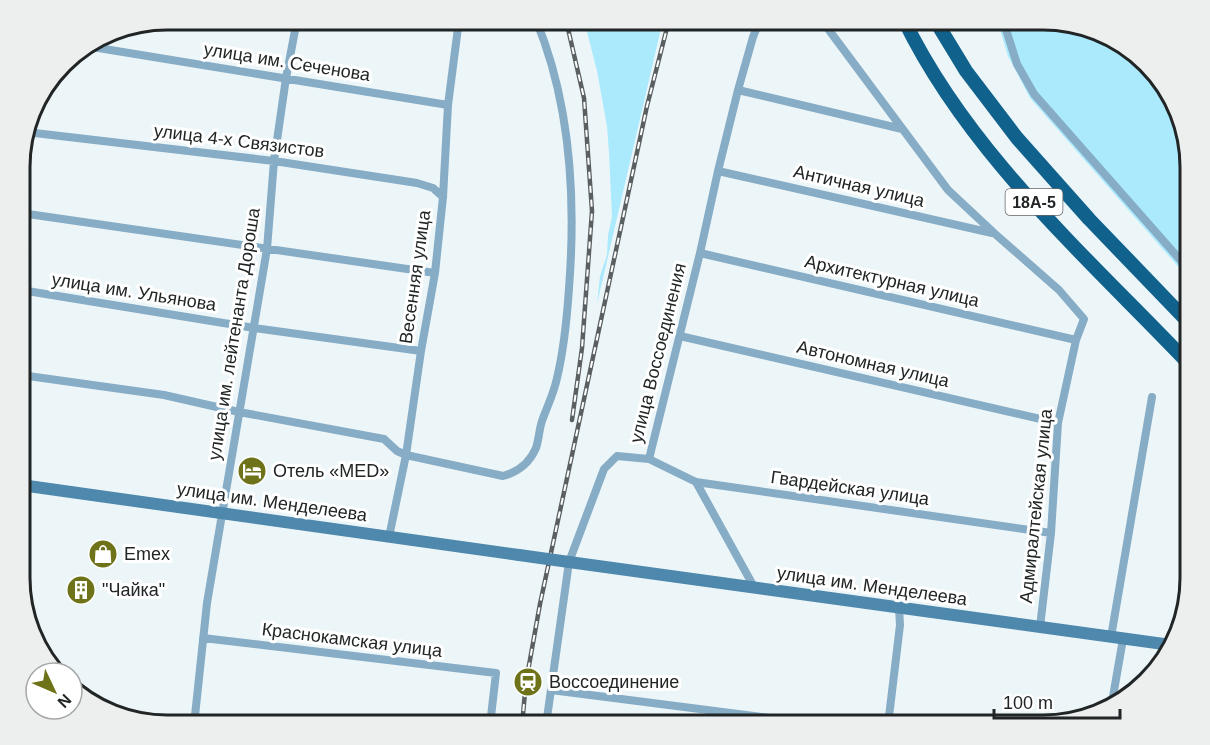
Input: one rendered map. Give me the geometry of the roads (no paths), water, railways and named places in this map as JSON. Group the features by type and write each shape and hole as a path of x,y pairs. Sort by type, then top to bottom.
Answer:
{"highway":[{"name":"18А-5","path":"909,30 941,87 994,158 1067,238 1180,355"},
{"name":"18А-5","path":"941,30 966,71 1017,138 1089,219 1180,314"}],"main road":[{"name":"улица им. Менделеева","path":"30,486 1163,644"}],"street":[{"name":"улица им. лейтенанта Дороша","path":"195,715 203,638 222,513 267,249 274,161 295,30"},
{"name":"Весенняя улица","path":"389,537 406,455 435,273 443,197 448,105 458,30"},
{"path":"30,376 164,395 239,412 384,439 397,451 406,455 503,476 514,474 528,462 537,447 539,429 557,379 567,317 571,259 571,173 565,123 553,72 539,30"},
{"name":"улица Воссоединения","path":"547,715 569,562 604,469 617,456 649,459 738,90 756,30"},
{"name":"Адмиралтейская улица","path":"829,30 948,190 1059,290 1084,319 1076,340 1058,423 1051,533 1040,627"},
{"path":"1006,30 1017,64 1034,94 1180,260"},
{"name":"улица им. Сеченова","path":"98,48 448,105"},
{"path":"738,90 902,129"},
{"name":"улица 4-х Связистов","path":"35,133 274,161 417,183 433,188 443,197"},
{"name":"Античная улица","path":"718,171 994,233"},
{"path":"30,214 435,273"},
{"name":"Архитектурная улица","path":"700,253 1076,340"},
{"name":"улица им. Ульянова","path":"30,291 254,328 421,351"},
{"name":"Автономная улица","path":"680,336 1058,423"},
{"path":"1112,696 1117,638 1152,397"},
{"name":"Гвардейская улица","path":"649,459 696,482 1051,533"},
{"path":"696,482 754,587"},
{"path":"889,715 900,625 899,608"},
{"name":"Краснокамская улица","path":"203,638 496,674 491,715"},
{"path":"551,690 746,715"}],"railway":[{"path":"568,30 584,98 592,211 582,348 572,420"},
{"path":"523,715 526,682 540,604 647,106 666,30"}],"place":[{"name":"Отель «MED»","path":"252,471"},
{"name":"Emex","path":"103,554"},
{"name":"\"Чайка\"","path":"81,590"},
{"name":"Воссоединение","path":"528,682"}]}
